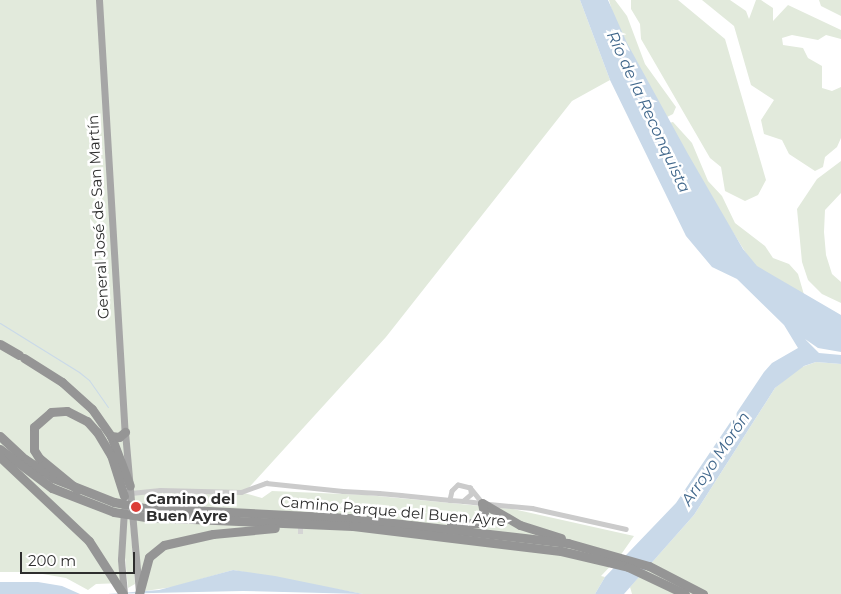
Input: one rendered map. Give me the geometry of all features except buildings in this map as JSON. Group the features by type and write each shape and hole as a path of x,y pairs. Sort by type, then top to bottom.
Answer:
{"highway":[{"path":"0,344 50,373 83,400 111,436 123,464 128,492"},
{"path":"78,490 39,458 34,450 34,427 51,412 67,411 92,426 111,455 128,492"},
{"path":"111,436 120,437 125,432"},
{"name":"Camino Parque del Buen Ayre","path":"0,436 38,468 114,507"},
{"name":"Camino Parque del Buen Ayre","path":"0,449 52,488 114,507 146,512 308,523 403,532 561,551 617,560 646,569 703,594"},
{"path":"0,457 90,541 121,584 124,594"},
{"path":"414,525 475,524 484,514 482,503"},
{"path":"482,503 520,525 592,548"},
{"name":"Camino Parque del Buen Ayre","path":"146,512 414,525 592,548 617,560"},
{"path":"139,594 140,583 149,557 164,545 238,530 300,529 403,532"},
{"name":"Camino Parque del Buen Ayre","path":"646,569 685,594"}],"main road":[{"name":"General José de San Martín","path":"100,0 128,492 140,583"},
{"name":"General José de San Martín","path":"123,464 125,432"},
{"name":"General José de San Martín","path":"121,584 128,492"}],"street":[{"path":"128,492 180,490 241,492 266,483 540,509 626,529"},
{"path":"450,500 458,485 470,488 482,503"},
{"path":"463,501 471,494 470,488"}],"shaded area":[{"path":"0,0 580,0 610,80 572,101 386,337 244,493 262,498 272,491 367,495 513,509 634,536 620,556 601,576 605,577 595,594 363,594 233,570 173,587 145,591 146,582 141,583 125,437 123,583 96,584 88,590 66,578 31,572 0,572"},
{"path":"609,0 615,0 627,16 645,64 676,107 673,114 667,117 617,29"},
{"path":"631,0 678,0 725,39 766,180 758,195 745,201 725,191 721,167 710,158 641,39 640,24 631,9"},
{"path":"702,0 730,0 746,11 749,19 756,0 761,0 773,8 773,21 788,5 841,30 841,39 826,35 818,40 792,35 782,38 783,45 803,48 808,58 822,66 822,88 832,91 841,87 841,138 837,147 825,157 823,167 815,171 789,154 782,140 764,134 761,120 774,100 751,85 734,26"},
{"path":"819,0 841,0 841,16 821,6"},
{"path":"673,122 692,143 708,181 722,196 735,223 765,246 773,258 789,264 798,274 805,298 757,271 690,163 669,123"},
{"path":"841,161 841,193 825,210 824,232 826,255 832,274 841,282 841,303 822,294 808,280 802,262 797,209 817,179"},
{"path":"816,362 841,364 841,594 632,594 630,587 694,515 775,388 799,368"},
{"path":"127,519 130,520 135,584 128,588 124,547"}],"water":[{"name":"Río de la Reconquista","path":"580,0 608,0 627,43 688,154 743,249 757,266 841,315 841,352 818,348 805,339 819,353 841,355 841,364 816,362 804,366 775,388 694,515 624,594 595,594 605,577 676,503 764,372 772,363 798,348 784,325 737,279 712,267 686,236 610,80"},
{"path":"233,570 275,576 363,594 243,591 107,594 159,590"},
{"path":"0,582 38,582 62,586 80,594 0,594"}],"waterway":[{"path":"0,323 79,372 89,380 108,407"}],"tunnel":[{"path":"298,529 303,529"}],"place":[{"name":"Camino del Buen Ayre","path":"136,507"}],"water label":[{"name":"Arroyo Morón","path":"716,459"}]}
